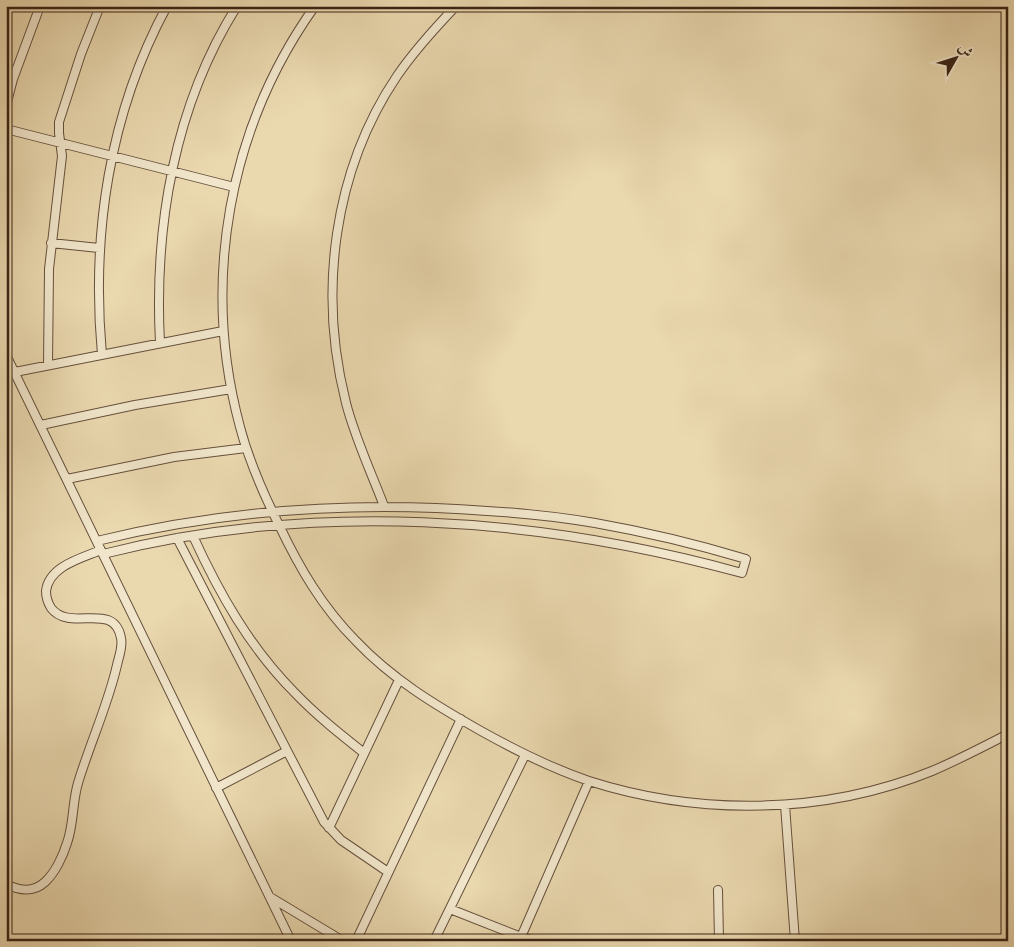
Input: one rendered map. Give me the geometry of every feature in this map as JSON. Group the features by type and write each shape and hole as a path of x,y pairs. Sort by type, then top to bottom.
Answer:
{"street":[{"path":"6,106 13,78 40,6"},
{"path":"48,365 49,269 62,156 58,133 59,122 81,54 100,6"},
{"path":"102,354 98,301 99,248 112,156 134,81 166,6"},
{"path":"160,343 158,291 161,240 172,172 183,130 197,89 214,49 237,6"},
{"path":"315,6 283,56 264,94 244,151 234,187 222,277 224,331 231,389 246,448 257,479 304,575 336,620 374,659 399,680 461,720 525,755 589,781 637,794 686,802 735,806 785,805 852,795 930,772 1008,734"},
{"path":"384,506 346,404 334,343 331,286 336,236 352,169 375,113 397,76 424,39 456,6"},
{"path":"6,129 234,187"},
{"path":"51,243 99,248"},
{"path":"15,372 224,331"},
{"path":"6,355 291,941"},
{"path":"40,424 136,404 231,389"},
{"path":"67,479 147,462 246,448"},
{"path":"6,884 23,890 35,888 48,878 60,859 71,829 78,782 111,687 121,648 121,638 118,630 106,619 68,619 59,616 49,605 46,594 49,580 58,570 102,552 177,538 279,526 396,522 460,524 532,530 626,545 742,573 746,559 694,544 594,523 520,513 384,506 200,520 97,541"},
{"path":"193,536 231,611 263,657 294,692 328,724 364,753"},
{"path":"177,538 320,815 341,840 388,872"},
{"path":"329,828 399,680"},
{"path":"356,941 461,720"},
{"path":"216,788 287,751"},
{"path":"434,941 525,755"},
{"path":"521,937 589,781"},
{"path":"785,805 795,941"},
{"path":"718,890 719,941"},
{"path":"270,897 342,941"},
{"path":"450,908 535,941"}]}
